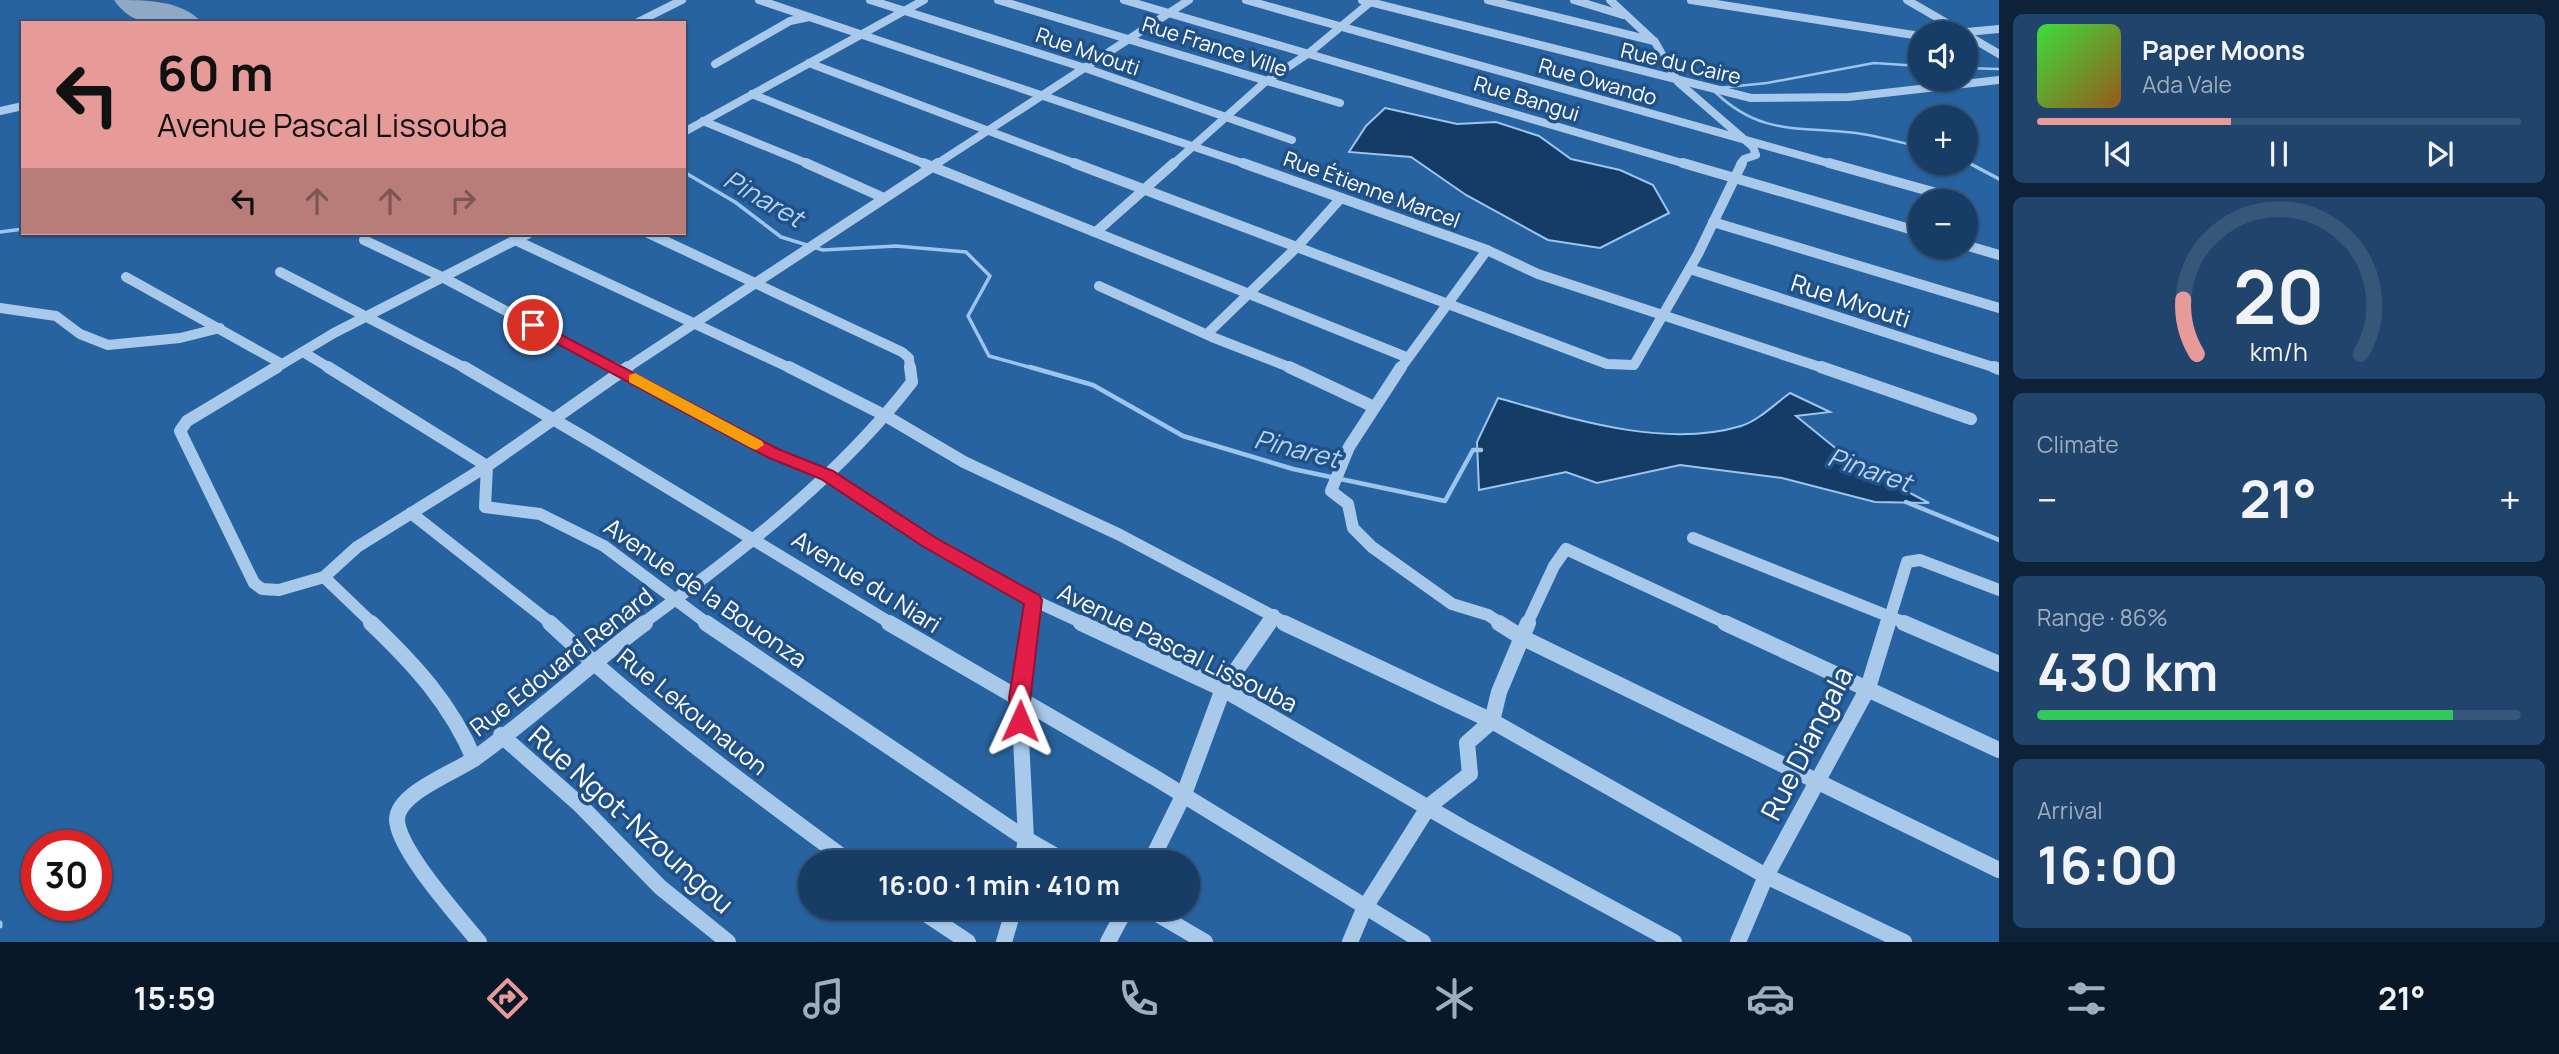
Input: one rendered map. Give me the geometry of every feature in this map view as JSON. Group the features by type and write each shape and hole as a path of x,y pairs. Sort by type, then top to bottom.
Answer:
{"street":[{"path":"640,21 682,0"},
{"name":"Rue Étienne Marcel","path":"759,0 1037,96 1195,146 1487,250 1538,274 1662,313 1970,419"},
{"name":"Rue Mvouti","path":"870,0 1085,68 1222,118 1292,140"},
{"path":"901,10 913,0"},
{"path":"686,131 850,41 857,33 924,0"},
{"name":"Rue France Ville","path":"998,0 1264,83 1340,103"},
{"name":"Rue Bangui","path":"1124,0 1731,180 1908,229"},
{"path":"525,235 365,316 187,421 180,431 182,439 254,583 262,589 279,590 324,577 357,547 556,420 690,324 1037,96 1189,0"},
{"name":"Rue Owando","path":"1246,0 1922,189"},
{"path":"1488,0 1655,42"},
{"path":"1574,0 1627,16"},
{"path":"808,63 1607,364 1623,366 1634,365 1662,313 1690,270 1731,180 1744,159 1756,155 1753,147 1738,137 1739,132 1678,82 1655,42 1610,0"},
{"path":"1691,0 1908,34"},
{"path":"1751,10 1757,8 1754,0"},
{"path":"1907,0 1943,21"},
{"path":"1096,232 1195,146 1222,118 1264,83 1309,54 1369,1"},
{"name":"Rue du Caire","path":"1369,1 1678,82 1751,97 1783,100 1849,97 1999,80"},
{"path":"789,10 790,21"},
{"path":"715,64 790,21 809,17"},
{"path":"1978,31 1999,29"},
{"path":"1978,41 1999,54"},
{"path":"752,94 1406,357"},
{"path":"0,111 21,106"},
{"path":"703,121 851,181 884,198"},
{"path":"1207,334 1298,246 1341,198"},
{"path":"1713,222 1999,308"},
{"path":"652,235 754,282"},
{"name":"Avenue Pascal Lissouba","path":"364,240 442,277 772,453 827,475 930,542 1033,600 1223,689 1463,828 1674,942"},
{"path":"515,240 690,324 733,340 886,416 964,462 1120,535 1298,629 1492,721 1766,876 1905,942"},
{"path":"1978,249 1999,255"},
{"path":"1487,250 1449,304 1406,357 1337,467 1331,491 1348,504 1353,528 1372,547 1452,604 1488,615 1521,637 1999,870"},
{"name":"Rue Mvouti","path":"1690,270 1999,369"},
{"name":"Avenue du Niari","path":"280,272 556,420 639,472 757,539 939,653 1184,794 1364,909 1423,942"},
{"path":"126,277 282,364"},
{"name":"Rue Edouard Renard","path":"324,577 436,687 465,730 474,759 592,662 757,539 886,416 912,382 909,358 902,352 754,282"},
{"path":"1099,286 1207,334 1324,380 1345,396 1374,407"},
{"path":"0,307 56,316 80,334 108,345 180,338 220,328"},
{"path":"303,352 486,466"},
{"name":"Avenue de la Bouonza","path":"486,466 485,507 540,514 604,546 733,643 1045,850"},
{"name":"Rue Lekounauon","path":"411,513 541,614 592,662 739,780 833,850"},
{"path":"1693,538 1889,616 1999,664"},
{"path":"1350,942 1364,909 1429,806 1470,774 1467,743 1492,721 1499,692 1521,637 1554,566 1566,549 1999,750"},
{"name":"Rue Diangala","path":"1738,942 1766,876 1868,688 1907,562 1920,560 1999,590"},
{"path":"1024,850 1026,839 1019,698 1033,600"},
{"path":"1156,850 1184,794 1223,689 1274,615"},
{"name":"Rue Ngot-Nzoungou","path":"501,735 579,804 660,887 728,942"},
{"path":"474,759 409,797 399,811 397,821 412,857 479,942"},
{"path":"935,920 968,942"},
{"path":"1004,942 1010,920"},
{"path":"1108,942 1120,920"},
{"path":"1167,920 1205,942"}],"shaded area":[{"path":"0,0 1999,0 1999,942 0,942"},
{"path":"1385,108 1457,124 1496,122 1539,136 1571,159 1620,170 1653,185 1669,213 1600,248 1548,240 1466,195 1411,157 1349,152 1366,126"},
{"path":"1790,393 1830,412 1796,416 1855,464 1929,503 1875,502 1782,478 1680,465 1597,483 1566,472 1479,490 1477,442 1498,398 1588,422 1650,433 1682,434 1712,432 1747,424"}],"waterway":[{"name":"Pinaret","path":"1908,65 1874,63 1767,83 1718,88 1715,92 1748,116 1765,122 1798,129 1864,134 1908,144"},
{"name":"Pinaret","path":"1978,68 1999,69"},
{"name":"Pinaret","path":"1978,168 1999,179"},
{"name":"Pinaret","path":"686,173 735,202 781,237 823,250 896,246 966,252 990,276 968,316 989,356 1036,369"},
{"name":"Pinaret","path":"0,232 21,229"},
{"name":"Pinaret","path":"1030,367 1093,385 1183,436 1293,469 1445,501 1473,450 1481,450"},
{"name":"Pinaret","path":"1906,502 1999,540"}],"runway":[{"path":"140,0 173,21"}],"slow traffic":[{"path":"635,378 756,445"}],"route":[{"path":"533,325 772,453 827,475 930,542 1033,600 1019,698 1020,721"}]}
